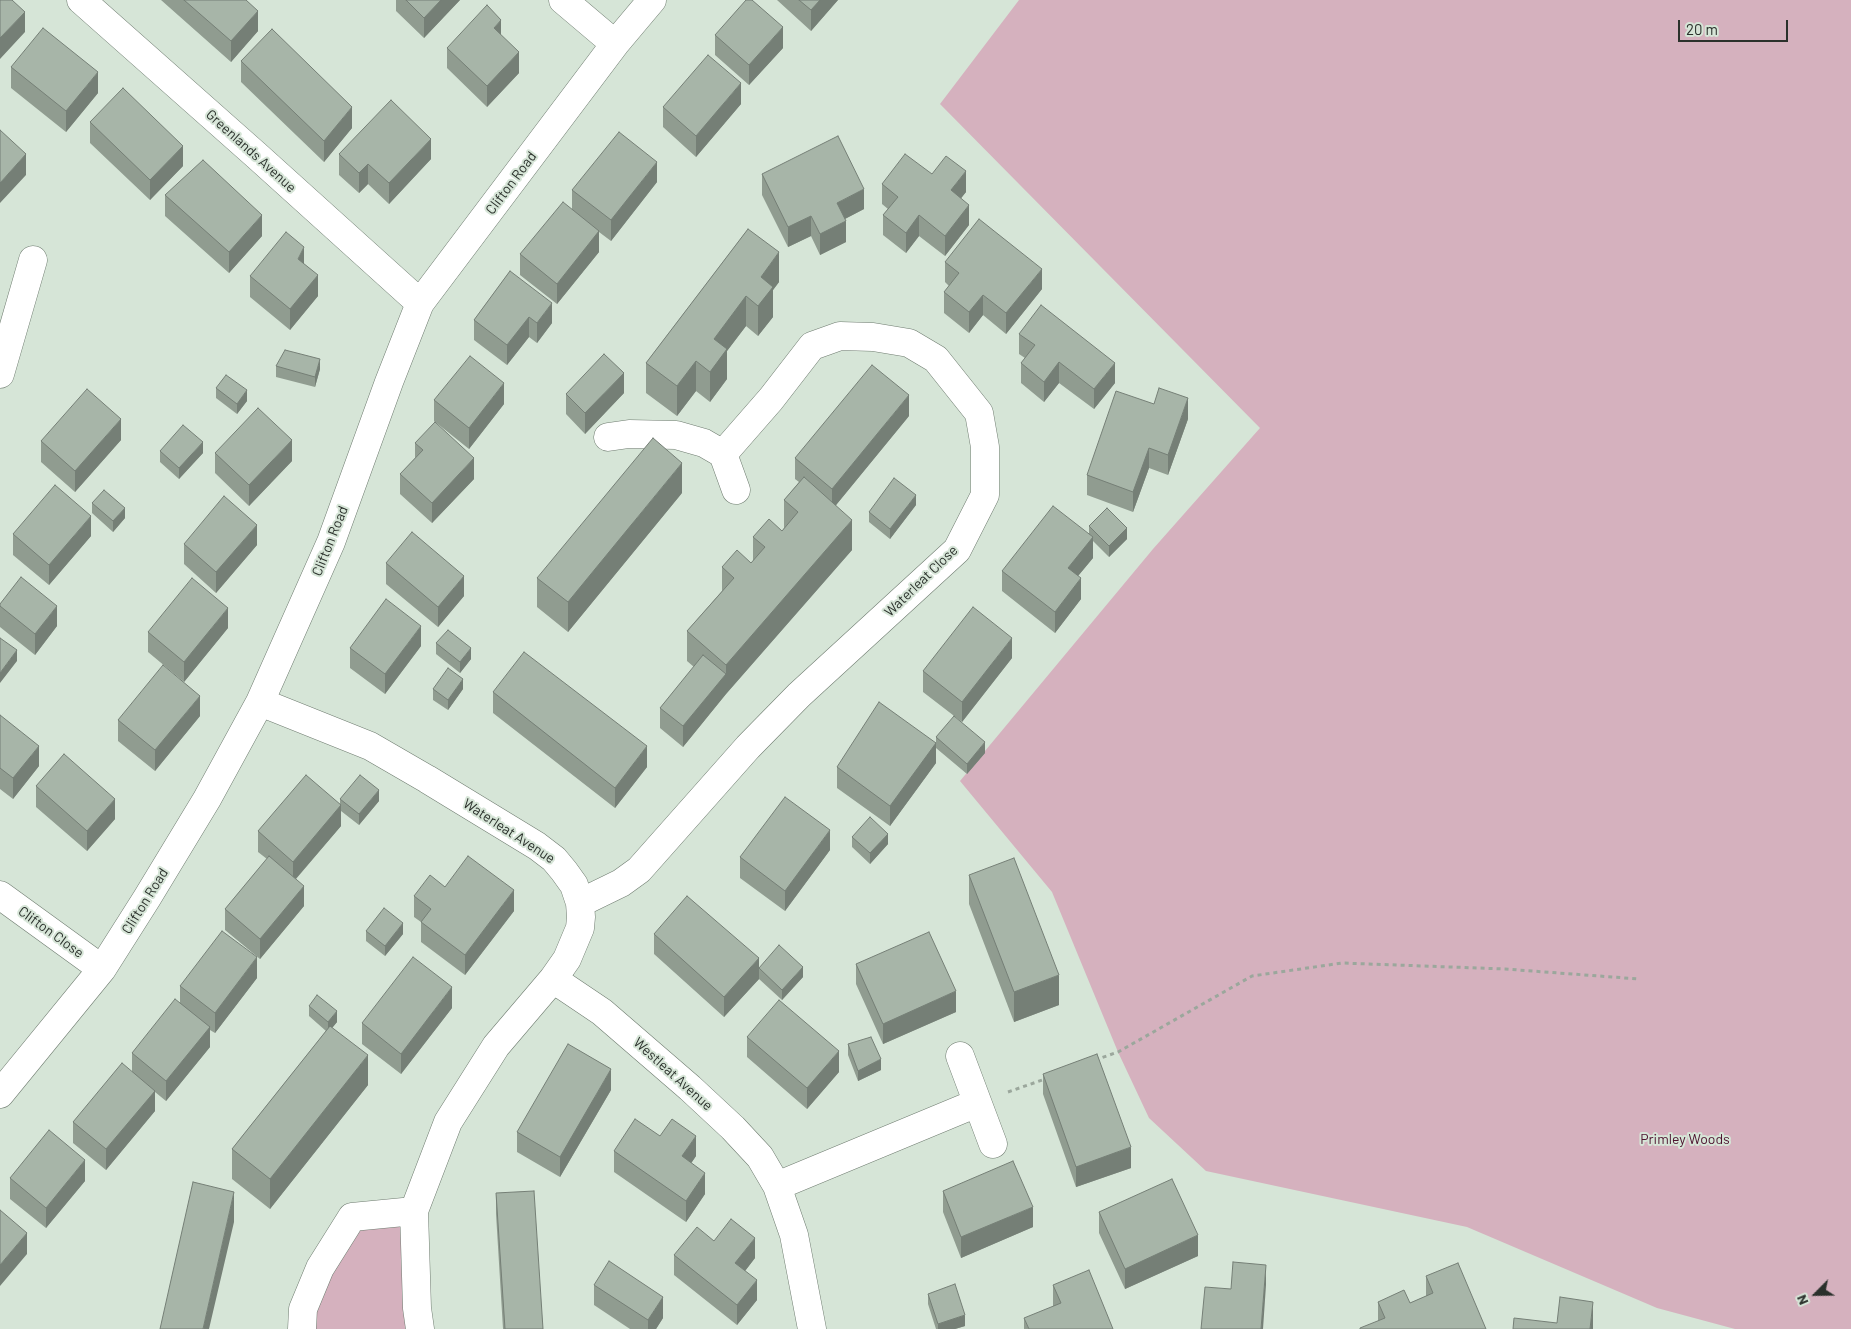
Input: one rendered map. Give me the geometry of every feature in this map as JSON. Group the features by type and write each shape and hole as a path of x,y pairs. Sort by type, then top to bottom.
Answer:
{"street":[{"name":"Greenlands Avenue","path":"81,0 420,303"},
{"path":"563,0 615,44"},
{"name":"Clifton Road","path":"0,1094 102,969 148,898 207,799 260,702 331,542 420,303 615,44 652,0"},
{"path":"0,374 33,260"},
{"name":"Waterleat Close","path":"580,903 621,883 639,870 748,747 792,702 957,550 985,495 985,447 979,413 936,358 909,343 874,337 840,336 812,346 771,399 723,454"},
{"path":"608,437 630,434 676,435 704,443 723,454 736,490"},
{"name":"Waterleat Avenue","path":"260,702 370,746 537,846 554,859 564,871 574,885 580,903 582,918 580,928 567,959 553,979 496,1046 448,1122 414,1211 417,1308 420,1329"},
{"name":"Clifton Close","path":"0,895 102,969"},
{"name":"Westleat Avenue","path":"553,979 602,1012 690,1088 733,1128 760,1157 777,1186 794,1235 812,1329"},
{"path":"960,1056 993,1144"},
{"path":"777,1186 977,1103"},
{"path":"302,1329 303,1309 320,1268 352,1217 414,1211"}],"path":[{"path":"1090,1062 1118,1052 1252,976 1261,974 1342,963 1504,969 1639,979"},
{"path":"977,1103 1052,1076"}],"green space":[{"name":"Primley Woods","path":"1019,0 1851,0 1851,1329 1735,1329 1657,1308 1467,1227 1206,1171 1149,1118 1118,1052 1052,892 960,781 1153,549 1260,428 940,104"},
{"path":"414,1211 420,1329 302,1329 352,1217"}],"building":[{"path":"0,0 12,0 25,12 0,38"},
{"path":"184,0 246,0 258,11 231,41"},
{"path":"406,0 441,0 424,18"},
{"path":"746,0 752,0 783,27 749,65 715,35"},
{"path":"799,0 820,0 811,10"},
{"path":"487,5 501,20 494,28 519,52 487,86 447,48"},
{"path":"43,28 98,72 66,111 11,67"},
{"path":"272,29 352,107 324,141 241,61"},
{"path":"708,55 741,83 696,136 663,107"},
{"path":"123,88 183,146 150,180 90,122"},
{"path":"391,100 431,139 389,183 368,164 359,173 339,154"},
{"path":"0,130 26,154 0,183"},
{"path":"619,132 657,162 611,220 572,190"},
{"path":"838,136 864,189 837,203 846,221 820,234 811,216 788,227 762,174"},
{"path":"905,154 932,174 946,156 966,171 951,190 969,205 945,236 919,215 906,233 883,215 898,197 882,184"},
{"path":"203,160 262,215 229,252 165,195"},
{"path":"563,202 599,231 557,284 520,254"},
{"path":"979,219 1042,269 1006,313 983,295 969,312 944,292 959,273 945,262"},
{"path":"748,229 779,252 761,277 773,287 758,306 746,296 714,339 727,349 710,372 696,361 677,386 646,363"},
{"path":"286,232 304,247 298,259 318,275 290,309 250,276"},
{"path":"510,271 552,303 537,323 529,317 507,345 474,320"},
{"path":"1041,305 1115,363 1094,389 1059,362 1044,382 1021,363 1035,345 1019,334"},
{"path":"285,350 320,359 315,377 276,366"},
{"path":"604,354 624,373 585,413 566,394"},
{"path":"470,356 504,383 469,428 434,400"},
{"path":"872,365 909,395 832,489 795,458"},
{"path":"226,375 247,390 237,404 216,388"},
{"path":"1159,388 1188,398 1168,455 1149,448 1133,492 1087,475 1116,391 1154,404"},
{"path":"87,389 121,419 75,471 41,441"},
{"path":"258,408 292,440 249,485 215,453"},
{"path":"435,422 474,458 432,503 400,474 423,450 415,443"},
{"path":"183,425 203,442 179,468 160,451"},
{"path":"653,438 682,463 568,602 537,578"},
{"path":"804,477 852,520 726,665 687,631 734,578 722,567 737,550 751,563 765,547 753,537 769,519 782,531 798,512 784,500"},
{"path":"894,478 916,495 890,529 869,512"},
{"path":"55,485 91,516 49,565 13,534"},
{"path":"104,490 125,508 113,521 92,503"},
{"path":"224,496 257,525 216,572 184,544"},
{"path":"1053,506 1093,537 1068,568 1081,578 1055,612 1002,571"},
{"path":"1107,508 1127,528 1109,546 1089,526"},
{"path":"412,532 464,576 438,607 386,563"},
{"path":"21,577 57,606 35,634 0,606"},
{"path":"192,578 228,608 184,662 148,632"},
{"path":"386,599 421,626 385,674 350,648"},
{"path":"973,607 1012,638 962,702 923,671"},
{"path":"448,630 471,648 460,662 436,643"},
{"path":"0,638 17,650 0,673"},
{"path":"524,652 647,746 615,788 493,692"},
{"path":"703,655 726,674 683,726 660,708"},
{"path":"163,665 200,696 155,750 118,720"},
{"path":"448,668 463,679 448,700 433,689"},
{"path":"879,702 936,743 890,806 837,767"},
{"path":"0,715 39,746 13,778 0,768"},
{"path":"954,716 985,742 967,764 936,737"},
{"path":"64,754 115,799 87,831 36,786"},
{"path":"306,775 341,805 293,862 258,831"},
{"path":"360,775 379,790 359,814 340,799"},
{"path":"785,797 830,830 785,891 740,857"},
{"path":"870,817 888,834 870,853 852,837"},
{"path":"269,856 304,886 260,939 225,909"},
{"path":"468,856 514,890 465,955 421,922 431,909 414,896 430,875 445,887"},
{"path":"1014,858 1059,975 1014,992 969,875"},
{"path":"687,896 759,958 724,997 654,934"},
{"path":"384,908 403,923 385,946 366,931"},
{"path":"222,931 257,957 215,1013 180,986"},
{"path":"929,932 956,991 883,1024 856,964"},
{"path":"779,945 803,967 782,990 759,968"},
{"path":"413,957 452,987 401,1054 362,1023"},
{"path":"317,995 337,1011 328,1022 309,1006"},
{"path":"175,999 210,1027 166,1081 132,1053"},
{"path":"779,1000 839,1051 807,1088 747,1037"},
{"path":"330,1026 368,1055 270,1179 232,1149"},
{"path":"871,1037 881,1059 858,1071 848,1044"},
{"path":"568,1044 611,1069 560,1157 517,1132"},
{"path":"1097,1054 1131,1147 1076,1167 1043,1074"},
{"path":"122,1063 155,1091 106,1149 73,1122"},
{"path":"635,1119 660,1136 672,1119 696,1136 682,1156 705,1173 686,1201 614,1151"},
{"path":"49,1130 85,1160 46,1208 10,1178"},
{"path":"1013,1161 1033,1207 961,1237 943,1191"},
{"path":"1172,1179 1198,1235 1125,1269 1099,1212"},
{"path":"193,1182 234,1192 203,1329 160,1329"},
{"path":"534,1191 543,1329 505,1329 496,1193"},
{"path":"0,1210 27,1233 0,1265"},
{"path":"731,1219 755,1238 735,1263 757,1280 737,1305 674,1255 697,1227 714,1241"},
{"path":"609,1261 663,1297 648,1320 594,1285"},
{"path":"1233,1262 1266,1265 1261,1329 1201,1329 1205,1287 1231,1289"},
{"path":"1458,1263 1486,1329 1360,1329 1385,1318 1378,1302 1404,1290 1410,1303 1433,1293 1426,1276"},
{"path":"1089,1270 1113,1329 1029,1329 1024,1318 1061,1303 1053,1285"},
{"path":"955,1284 965,1315 938,1324 928,1294"},
{"path":"1560,1297 1593,1302 1590,1329 1513,1329 1514,1318 1557,1323"}]}
